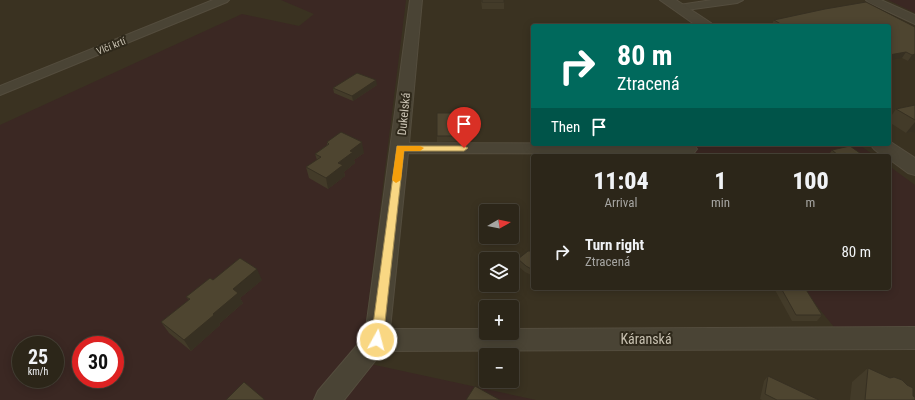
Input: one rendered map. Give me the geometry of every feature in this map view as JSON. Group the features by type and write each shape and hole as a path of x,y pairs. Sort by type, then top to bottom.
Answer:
{"street":[{"name":"Vlčí krtí","path":"0,92 223,0"},
{"name":"Dukelská","path":"377,340 416,0"},
{"path":"667,0 703,24"},
{"path":"679,8 737,0"},
{"path":"872,0 915,20"},
{"path":"883,146 915,168"},
{"path":"400,148 688,148"},
{"name":"Káranská","path":"377,340 915,338"},
{"path":"327,400 377,340"}],"shaded area":[{"path":"281,0 406,0 361,362 536,400 0,400 0,125 242,14 299,26 314,14"},
{"path":"888,0 915,0 915,13"},
{"path":"684,146 861,146 872,154 690,154"},
{"path":"891,167 915,185 915,333 839,333 804,290 891,290"}],"building":[{"path":"482,0 504,0 504,2 482,2"},
{"path":"866,2 915,27 915,54 912,55 906,52 891,55 891,24 781,24 774,20"},
{"path":"357,73 376,80 352,96 333,88"},
{"path":"915,105 915,120 896,109"},
{"path":"437,113 463,113 465,136 437,136"},
{"path":"341,132 362,142 350,151 353,152 338,163 343,165 326,178 306,167 321,157 315,154 329,144 327,142"},
{"path":"850,146 861,154 837,154 832,150"},
{"path":"528,251 531,251 531,269 519,258"},
{"path":"240,258 257,269 233,289 238,293 184,340 161,322 190,299 186,297 210,278 213,280"},
{"path":"782,290 806,290 822,315 796,315"},
{"path":"868,368 890,378 894,377 902,380 913,388 913,396 915,397 915,400 865,400"},
{"path":"768,376 819,400 777,400 765,394"},
{"path":"244,382 264,399 264,400 226,400"},
{"path":"475,386 500,400 466,400"}],"slow traffic":[{"path":"396,180 400,148 420,148"}],"route":[{"path":"377,340 400,148 464,148"}]}
